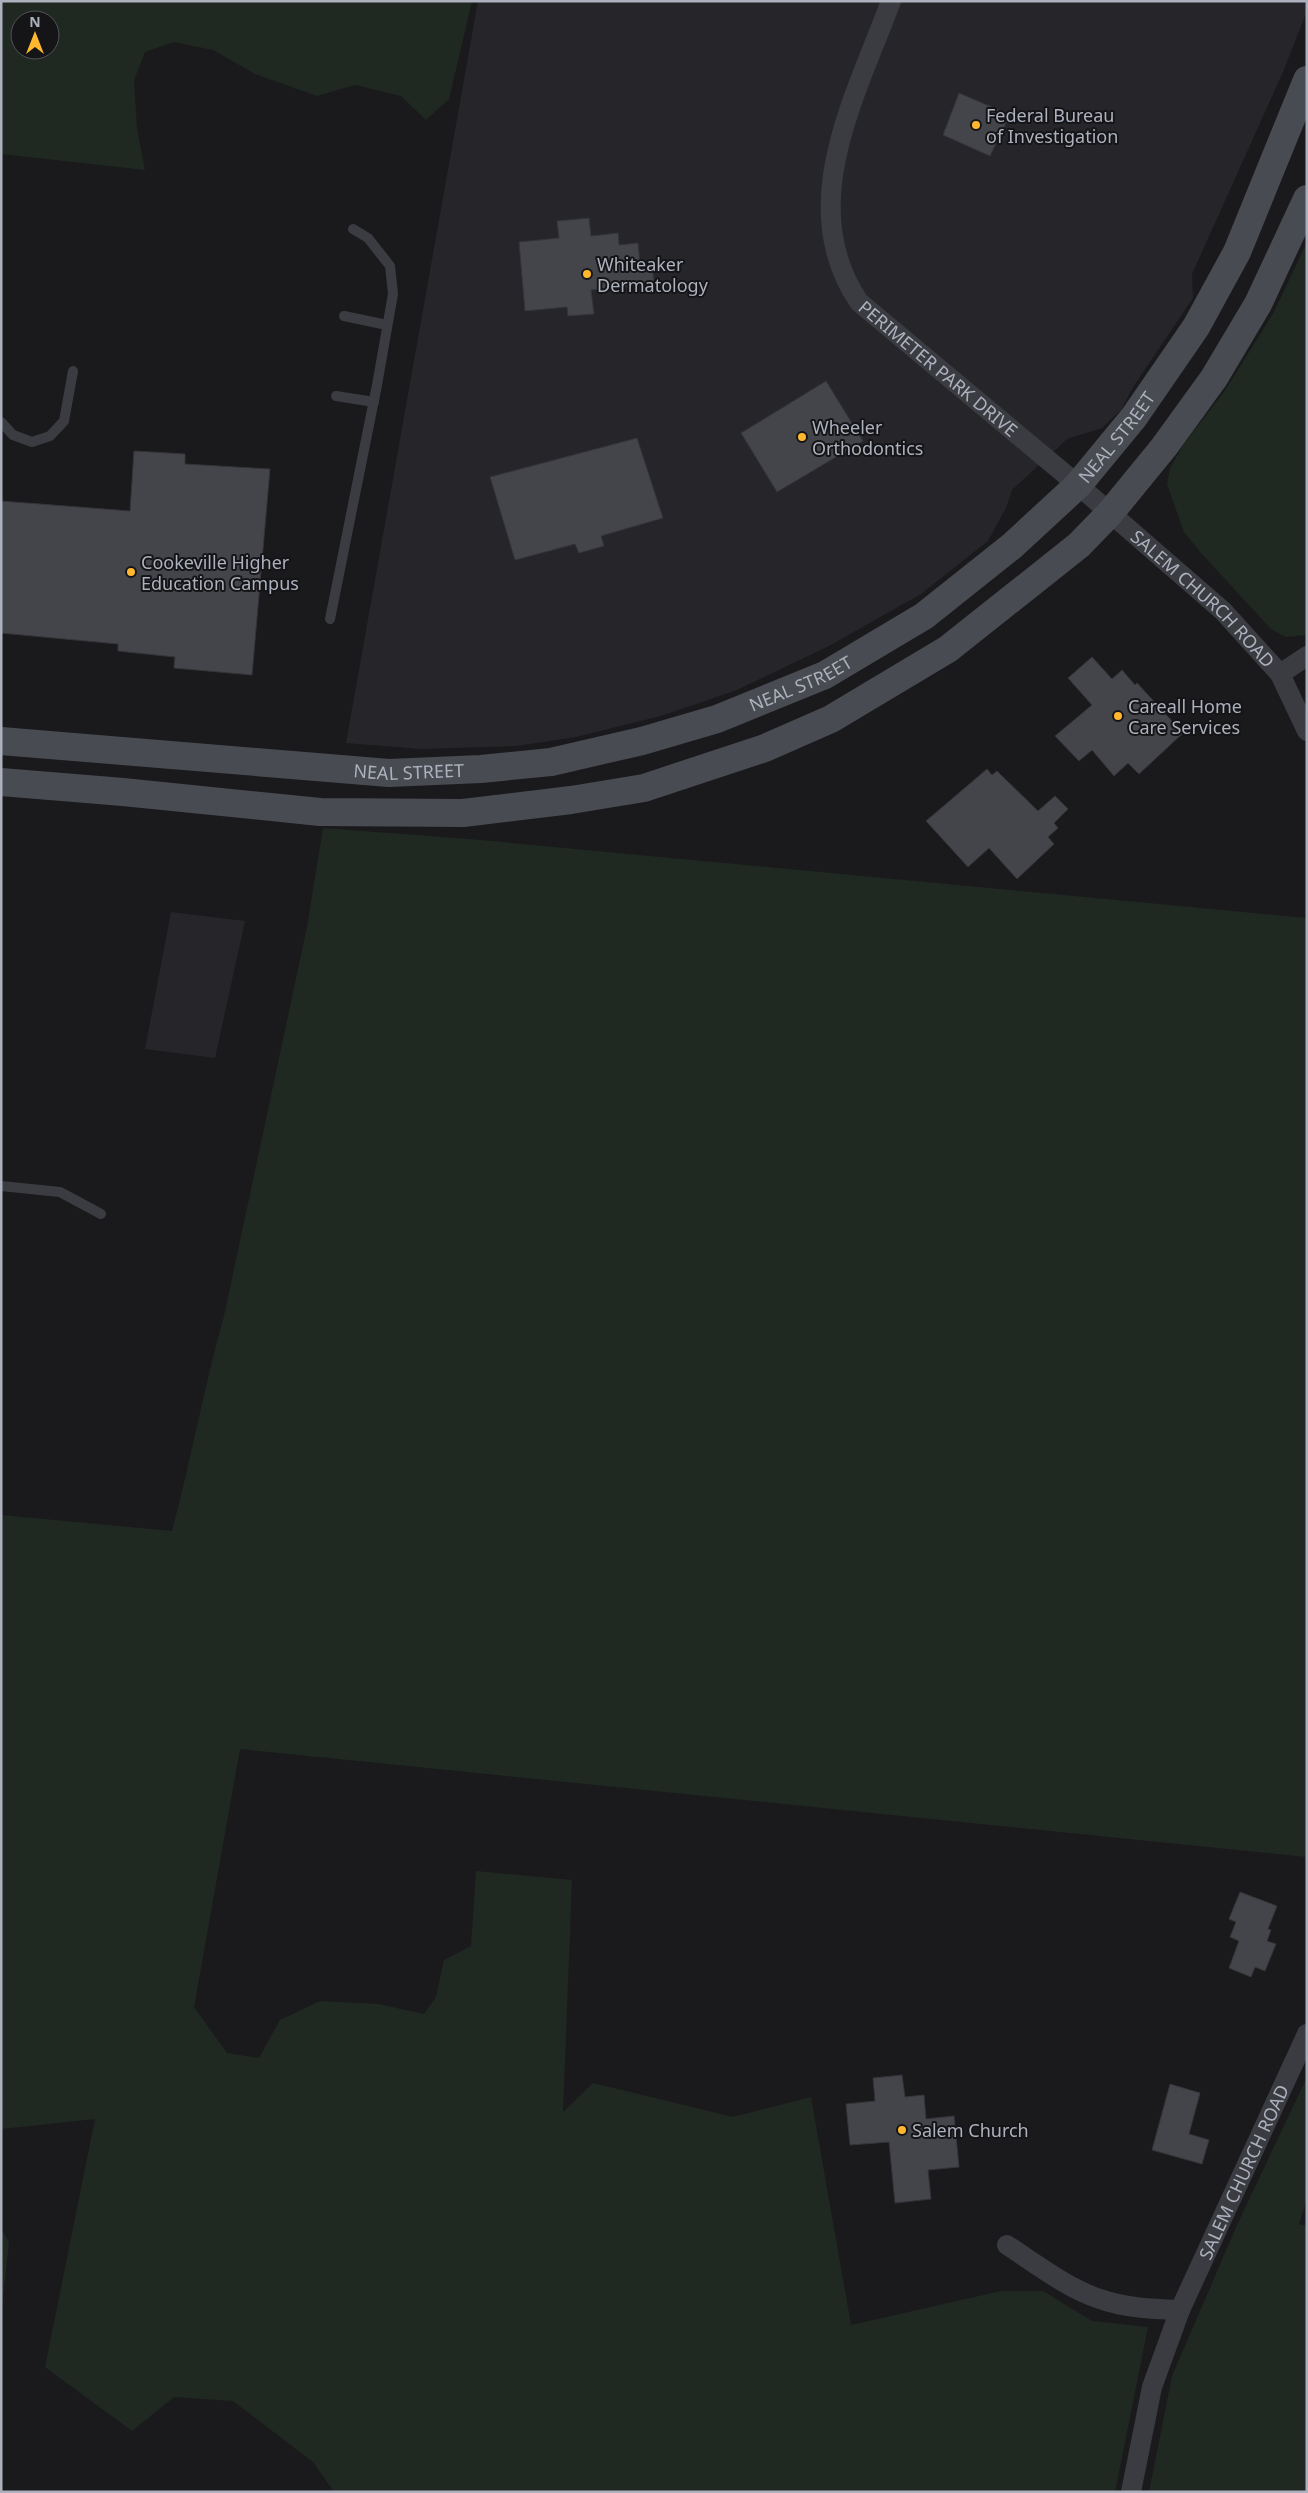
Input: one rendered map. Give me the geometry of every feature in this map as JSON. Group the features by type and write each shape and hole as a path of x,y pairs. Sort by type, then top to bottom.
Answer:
{"main road":[{"name":"NEAL STREET","path":"1,741 390,773 481,769 551,762 642,742 717,719 824,675 924,616 1012,546 1078,484 1134,417 1196,327 1237,252 1307,80"},
{"path":"1,782 320,812 463,813 571,800 644,788 728,761 831,719 948,649 1079,545 1110,512 1164,447 1214,378 1258,304 1307,199"},
{"path":"717,719 728,761"}],"street":[{"name":"PERIMETER PARK DRIVE","path":"891,1 838,144 830,186 831,228 842,269 859,302 1078,484"},
{"name":"SALEM CHURCH ROAD","path":"1078,484 1223,611 1280,674 1307,731"},
{"path":"1280,674 1307,656"},
{"name":"SALEM CHURCH ROAD","path":"1131,2492 1152,2387 1180,2310 1307,2034"},
{"path":"1007,2245 1052,2275 1100,2299 1140,2308 1180,2310"}],"lane":[{"path":"330,619 374,402 393,294 390,266 368,238 353,229"},
{"path":"344,316 387,325"},
{"path":"1,422 13,435 32,442 50,436 64,421 73,371"},
{"path":"336,396 374,402"},
{"path":"1,1186 60,1192 101,1214"}],"shaded area":[{"path":"1,1 472,1 449,99 426,120 401,96 355,85 317,96 255,74 213,50 174,42 145,52 134,80 137,129 145,170 1,154"},
{"path":"478,1 1307,1 1307,11 1283,72 1192,274 1193,298 1133,387 1121,410 1102,428 1067,439 1012,490 1006,508 988,541 921,594 829,646 737,690 661,716 576,737 517,746 421,749 346,743"},
{"path":"1307,242 1307,635 1286,637 1271,629 1184,532 1167,484 1170,468 1184,444 1226,389 1274,312"},
{"path":"323,828 469,839 1307,918 1307,1857 240,1749 194,2007 227,2053 259,2058 280,2020 320,2001 378,2004 424,2014 436,1997 444,1960 471,1946 476,1871 572,1880 563,2112 593,2083 733,2117 811,2097 851,2325 1001,2291 1043,2291 1092,2321 1148,2327 1115,2492 334,2492 313,2462 233,2401 174,2397 132,2431 45,2367 95,2119 1,2129 1,1515 172,1531 224,1316 307,927"},
{"path":"171,912 245,921 215,1058 145,1049"},
{"path":"1307,2077 1307,2198 1299,2225 1307,2225 1307,2492 1149,2492 1172,2376 1237,2225"},
{"path":"1,2229 9,2242 1,2317"}],"building":[{"name":"Federal Bureau of Investigation","path":"959,93 1010,115 990,156 943,135"},
{"name":"Whiteaker Dermatology","path":"589,218 591,236 618,233 619,245 638,243 640,264 652,263 654,284 591,290 594,314 568,316 567,307 525,311 519,242 559,238 557,221"},
{"name":"Wheeler Orthodontics","path":"826,381 863,441 777,492 741,433"},
{"path":"637,438 663,518 601,536 604,546 579,553 575,544 515,560 490,477"},
{"name":"Cookeville Higher Education Campus","path":"134,451 185,454 185,464 270,469 252,675 174,668 175,657 118,651 118,644 1,633 1,501 130,511"},
{"name":"Careall Home Care Services","path":"1092,657 1112,679 1122,670 1135,685 1137,683 1183,733 1139,774 1128,763 1114,776 1092,750 1079,761 1055,736 1092,705 1068,678"},
{"path":"987,769 992,775 997,771 1038,811 1055,796 1068,809 1054,823 1058,828 1048,837 1054,844 1017,879 989,848 968,867 926,821"},
{"path":"1240,1892 1277,1906 1268,1929 1271,1930 1267,1941 1276,1944 1265,1971 1255,1967 1251,1977 1229,1968 1239,1941 1230,1937 1236,1922 1229,1919"},
{"name":"Salem Church","path":"902,2075 905,2097 924,2095 926,2119 954,2116 959,2167 928,2170 931,2199 895,2203 889,2142 850,2145 846,2104 875,2101 873,2078"},
{"path":"1170,2084 1200,2093 1189,2134 1209,2140 1202,2164 1152,2150"}],"place":[{"name":"Federal Bureau of Investigation","path":"976,125"},
{"name":"Whiteaker Dermatology","path":"587,274"},
{"name":"Wheeler Orthodontics","path":"802,437"},
{"name":"Cookeville Higher Education Campus","path":"131,572"},
{"name":"Careall Home Care Services","path":"1118,716"},
{"name":"Salem Church","path":"902,2130"}]}
